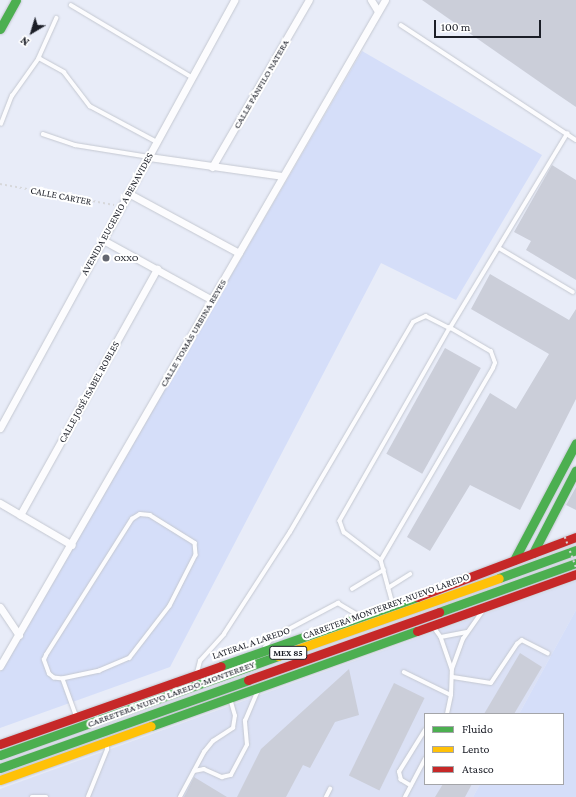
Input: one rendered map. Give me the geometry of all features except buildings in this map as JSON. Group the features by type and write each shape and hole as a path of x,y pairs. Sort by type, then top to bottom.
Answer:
{"main road":[{"path":"0,29 16,0"},
{"path":"514,560 576,444"},
{"path":"533,553 576,472"},
{"name":"LATERAL A LAREDO","path":"0,744 359,617 395,609 514,560 576,537"},
{"name":"CARRETERA MONTERREY-NUEVO LAREDO","path":"0,755 363,626 395,609 576,550"},
{"name":"CARRETERA NUEVO LAREDO-MONTERREY","path":"0,768 576,563"},
{"path":"0,780 576,574"}],"street":[{"name":"AVENIDA EUGENIO A BENAVIDES","path":"0,428 234,0"},
{"name":"CALLE PÁNFILO NATERA","path":"212,167 309,0"},
{"path":"371,0 378,11"},
{"name":"CALLE TOMÁS URBINA REYES","path":"0,666 72,545 238,252 385,0"},
{"path":"149,157 282,176"},
{"path":"128,193 238,252"},
{"path":"103,240 212,300"},
{"name":"CALLE JOSÉ ISABEL ROBLES","path":"20,515 157,270"},
{"path":"0,503 72,545"},
{"path":"0,607 19,635"}],"lane":[{"path":"71,4 192,77"},
{"path":"1,124 12,96 39,58 57,18"},
{"path":"401,25 576,140"},
{"path":"39,58 64,72 90,106 157,142"},
{"path":"43,134 75,145 149,157"},
{"path":"395,609 381,560 352,540 344,532 340,521 450,328 567,134"},
{"path":"499,248 573,292"},
{"path":"196,674 200,661 224,634 290,532 413,322 426,316 491,352 495,363 381,560"},
{"path":"140,514 150,514 195,543 196,555 170,606 130,658 100,671 63,679 54,678 49,674 44,660 46,655 132,519 140,514"},
{"path":"352,589 384,570"},
{"path":"388,588 410,574"},
{"path":"264,650 272,638 338,603 359,617 363,626"},
{"path":"452,669 467,632 486,607"},
{"path":"432,625 441,637 452,669 453,677 447,713"},
{"path":"441,637 454,633 467,632"},
{"path":"453,677 483,684 491,683 517,644 522,640 548,653"},
{"path":"404,672 451,695"},
{"path":"63,679 77,716"},
{"path":"194,771 204,769 222,777 231,775 248,745 245,721 260,688"},
{"path":"180,797 209,745 231,731 235,722 230,697"},
{"path":"235,722 245,721"},
{"path":"411,786 401,780 399,772 424,732"},
{"path":"88,797 107,750 107,742"},
{"path":"405,797 424,761"},
{"path":"326,797 330,789"},
{"path":"32,797 46,797"}],"path":[{"name":"CALLE CARTER","path":"0,184 122,206"},
{"path":"565,537 576,567"}],"shaded area":[{"path":"362,51 542,155 456,300 381,263 170,667 0,728 0,672"},
{"path":"576,581 576,610 520,713 424,713 424,785 479,785 473,797 0,797 0,789"},
{"path":"576,610 576,797 473,797 479,785 564,785 564,713 520,713"}],"traffic: fast":[{"path":"0,29 16,0"},
{"path":"514,560 576,443"},
{"path":"533,553 576,470"},
{"path":"499,578 576,550"},
{"path":"439,612 576,563"},
{"path":"221,666 417,597"},
{"path":"151,726 417,631"},
{"path":"0,755 278,656"},
{"path":"0,768 248,680"}],"traffic: slow":[{"path":"278,656 499,578"},
{"path":"0,780 151,726"}],"traffic: jam":[{"path":"417,597 576,537"},
{"path":"417,631 576,574"},
{"path":"248,680 439,612"},
{"path":"0,744 221,666"}],"place":[{"name":"OXXO","path":"106,258"}]}
